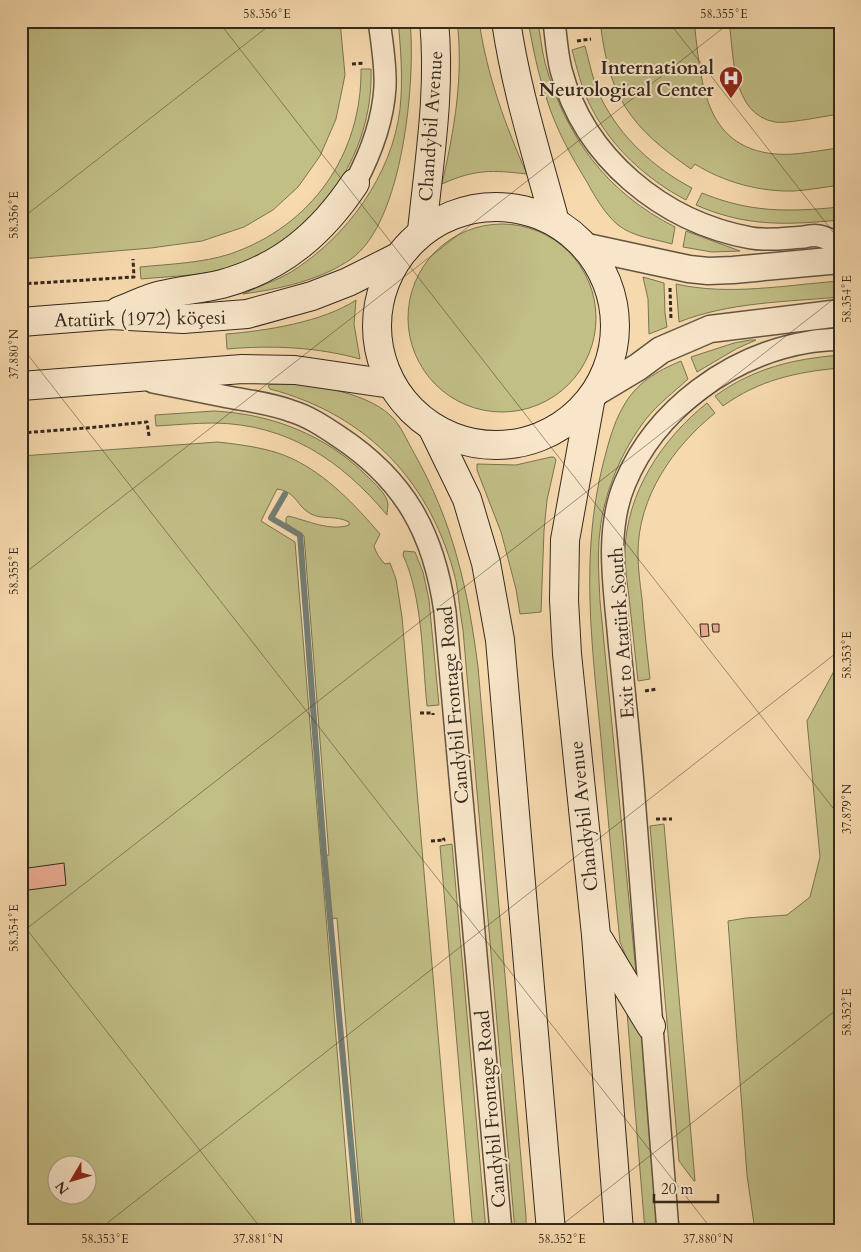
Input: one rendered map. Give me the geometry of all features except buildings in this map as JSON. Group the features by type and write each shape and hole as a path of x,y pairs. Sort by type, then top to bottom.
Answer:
{"main road":[{"name":"Chandybil Avenue","path":"422,231 436,94 437,70 434,21"},
{"path":"506,21 511,56 524,114 556,222"},
{"path":"111,315 160,295 231,281 273,262 314,234 335,212 355,183"},
{"path":"488,206 522,209 556,222 587,247 604,273 614,302 616,333 611,363 594,397 564,426 533,441 498,446 464,442 432,427 409,408 391,384 380,352 377,319 383,287 398,257 422,231 453,214 488,206"},
{"name":"Atatürk (1972) köçesi","path":"21,322 111,315 183,319 247,314 312,296 348,282 398,257"},
{"path":"21,386 242,369 295,370 391,384"},
{"name":"Chandybil Avenue","path":"594,397 565,540 564,600 567,654 596,935 619,1231"},
{"path":"432,427 467,499 486,563 500,640 550,1230"},
{"path":"596,935 651,1026"}],"street":[{"path":"355,183 372,146 383,106 385,86 379,21"},
{"path":"554,21 561,70 579,115 605,155 641,190 666,207 740,236 757,239 820,236 840,245"},
{"path":"587,247 708,271 840,260"},
{"path":"594,397 661,350 710,329 840,312"},
{"name":"Exit to Atatürk South","path":"651,1026 633,783 614,582 613,545 618,503 624,484 648,440 666,418 696,392 726,372 778,350 808,342 840,339"},
{"name":"Candybil Frontage Road","path":"128,378 265,403 293,411 320,424 368,457 392,481 409,505 424,533 436,564 444,612 501,1231"},
{"path":"651,1026 668,1231"}],"path":[{"path":"576,36 577,41 591,39"},
{"path":"21,284 134,277 133,259"},
{"path":"670,283 672,324"},
{"path":"21,433 147,422 149,436"},
{"path":"646,700 645,691 657,689"},
{"path":"420,713 433,713 433,723"},
{"path":"656,810 656,820 672,819"},
{"path":"431,841 444,840 443,832"}],"shaded area":[{"path":"21,21 340,21 345,75 336,119 320,156 298,187 273,210 244,227 202,241 151,248 21,259"},
{"path":"398,21 410,21 411,78 408,113 394,183 383,215 369,241 351,259 327,273 286,286 243,294 291,272 331,241 364,202 377,180 395,134 400,109 401,65"},
{"path":"457,21 479,21 492,80 511,137 527,174 504,172 474,173 442,184 457,103 459,42"},
{"path":"528,21 538,21 545,63 554,90 564,115 577,138 592,160 609,179 650,213 675,227 672,244 637,235 624,229 609,216 597,199 564,142 551,111 538,71"},
{"path":"600,21 694,21 703,86 719,124 733,138 751,149 775,154 799,154 840,148 840,185 794,191 768,190 730,181 695,164 691,169 652,138 637,123 626,107 616,90 609,70"},
{"path":"729,21 840,21 840,114 797,121 775,122 761,117 750,108 742,95 737,81"},
{"path":"585,46 596,86 618,126 639,150 652,161 664,171 692,188 686,200 643,172 619,148 598,120 584,91 572,50"},
{"path":"361,69 371,69 369,101 363,132 351,161 335,188 315,213 292,235 265,252 236,266 201,274 141,279 140,267 186,263 230,254 259,241 285,225 308,206 327,183 342,158 352,130 359,100"},
{"path":"702,193 720,200 754,208 804,210 840,207 840,220 802,223 750,221 714,212 696,205"},
{"path":"511,224 538,231 569,251 589,282 595,300 595,336 589,354 569,385 538,405 520,411 493,412 484,411 458,401 442,391 429,378 415,354 409,336 408,309 409,300 419,274 429,258 442,245 466,231 484,225"},
{"path":"686,231 740,251 712,252 683,247"},
{"path":"643,277 664,283 667,327 649,334 648,299"},
{"path":"840,281 840,297 778,302 718,310 679,322 676,284 716,289 737,289"},
{"path":"356,300 354,324 360,359 294,348 227,349 226,334 258,331 311,320 343,308"},
{"path":"756,340 736,349 697,372 691,357 734,343"},
{"path":"840,355 840,368 808,372 778,379 750,390 723,406 715,396 744,378 774,366 806,359"},
{"path":"681,361 688,379 646,419 629,444 610,487 602,516 599,540 600,601 637,983 620,942 617,917 594,670 590,601 592,533 596,498 603,464 619,414 634,391 648,379"},
{"path":"271,384 317,387 350,394 379,407 390,415 401,428 428,479 449,530 464,583 478,667 526,1231 515,1231 463,630 456,581 445,546 431,513 412,484 391,458 366,435 337,416 305,401 270,389 268,386"},
{"path":"707,403 715,413 685,441 672,457 651,493 644,512 638,559 650,679 638,681 625,558 627,530 632,509 640,488 662,450 675,433"},
{"path":"214,411 236,413 277,422 316,438 351,462 373,482 387,500 387,515 369,495 331,462 289,438 241,425 214,423 156,426 155,415"},
{"path":"218,442 256,447 275,452 293,459 318,474 361,512 380,534 374,546 383,562 385,564 390,563 396,579 402,617 455,1231 363,1231 337,918 328,919 323,856 329,855 304,536 286,523 286,518 288,516 319,525 334,527 349,525 349,522 311,514 289,493 277,489 261,521 295,542 352,1231 21,1231 21,456"},
{"path":"554,457 556,460 547,500 541,612 520,614 516,589 501,532 477,470 477,464 516,465"},
{"path":"404,551 415,552 423,572 429,600 439,705 427,706 418,609 410,572 403,555"},
{"path":"840,660 840,1231 755,1231 747,1175 728,921 787,915 810,897 820,857 807,721"},
{"path":"664,824 695,1181 679,1161 650,826"},
{"path":"452,844 486,1231 473,1231 440,846"},
{"path":"627,1012 639,1030 642,1040 657,1231 645,1231"}],"waterway":[{"path":"285,494 271,518 300,535 324,853 359,1231"}],"place":[{"name":"International Neurological Center","path":"731,99"}]}
